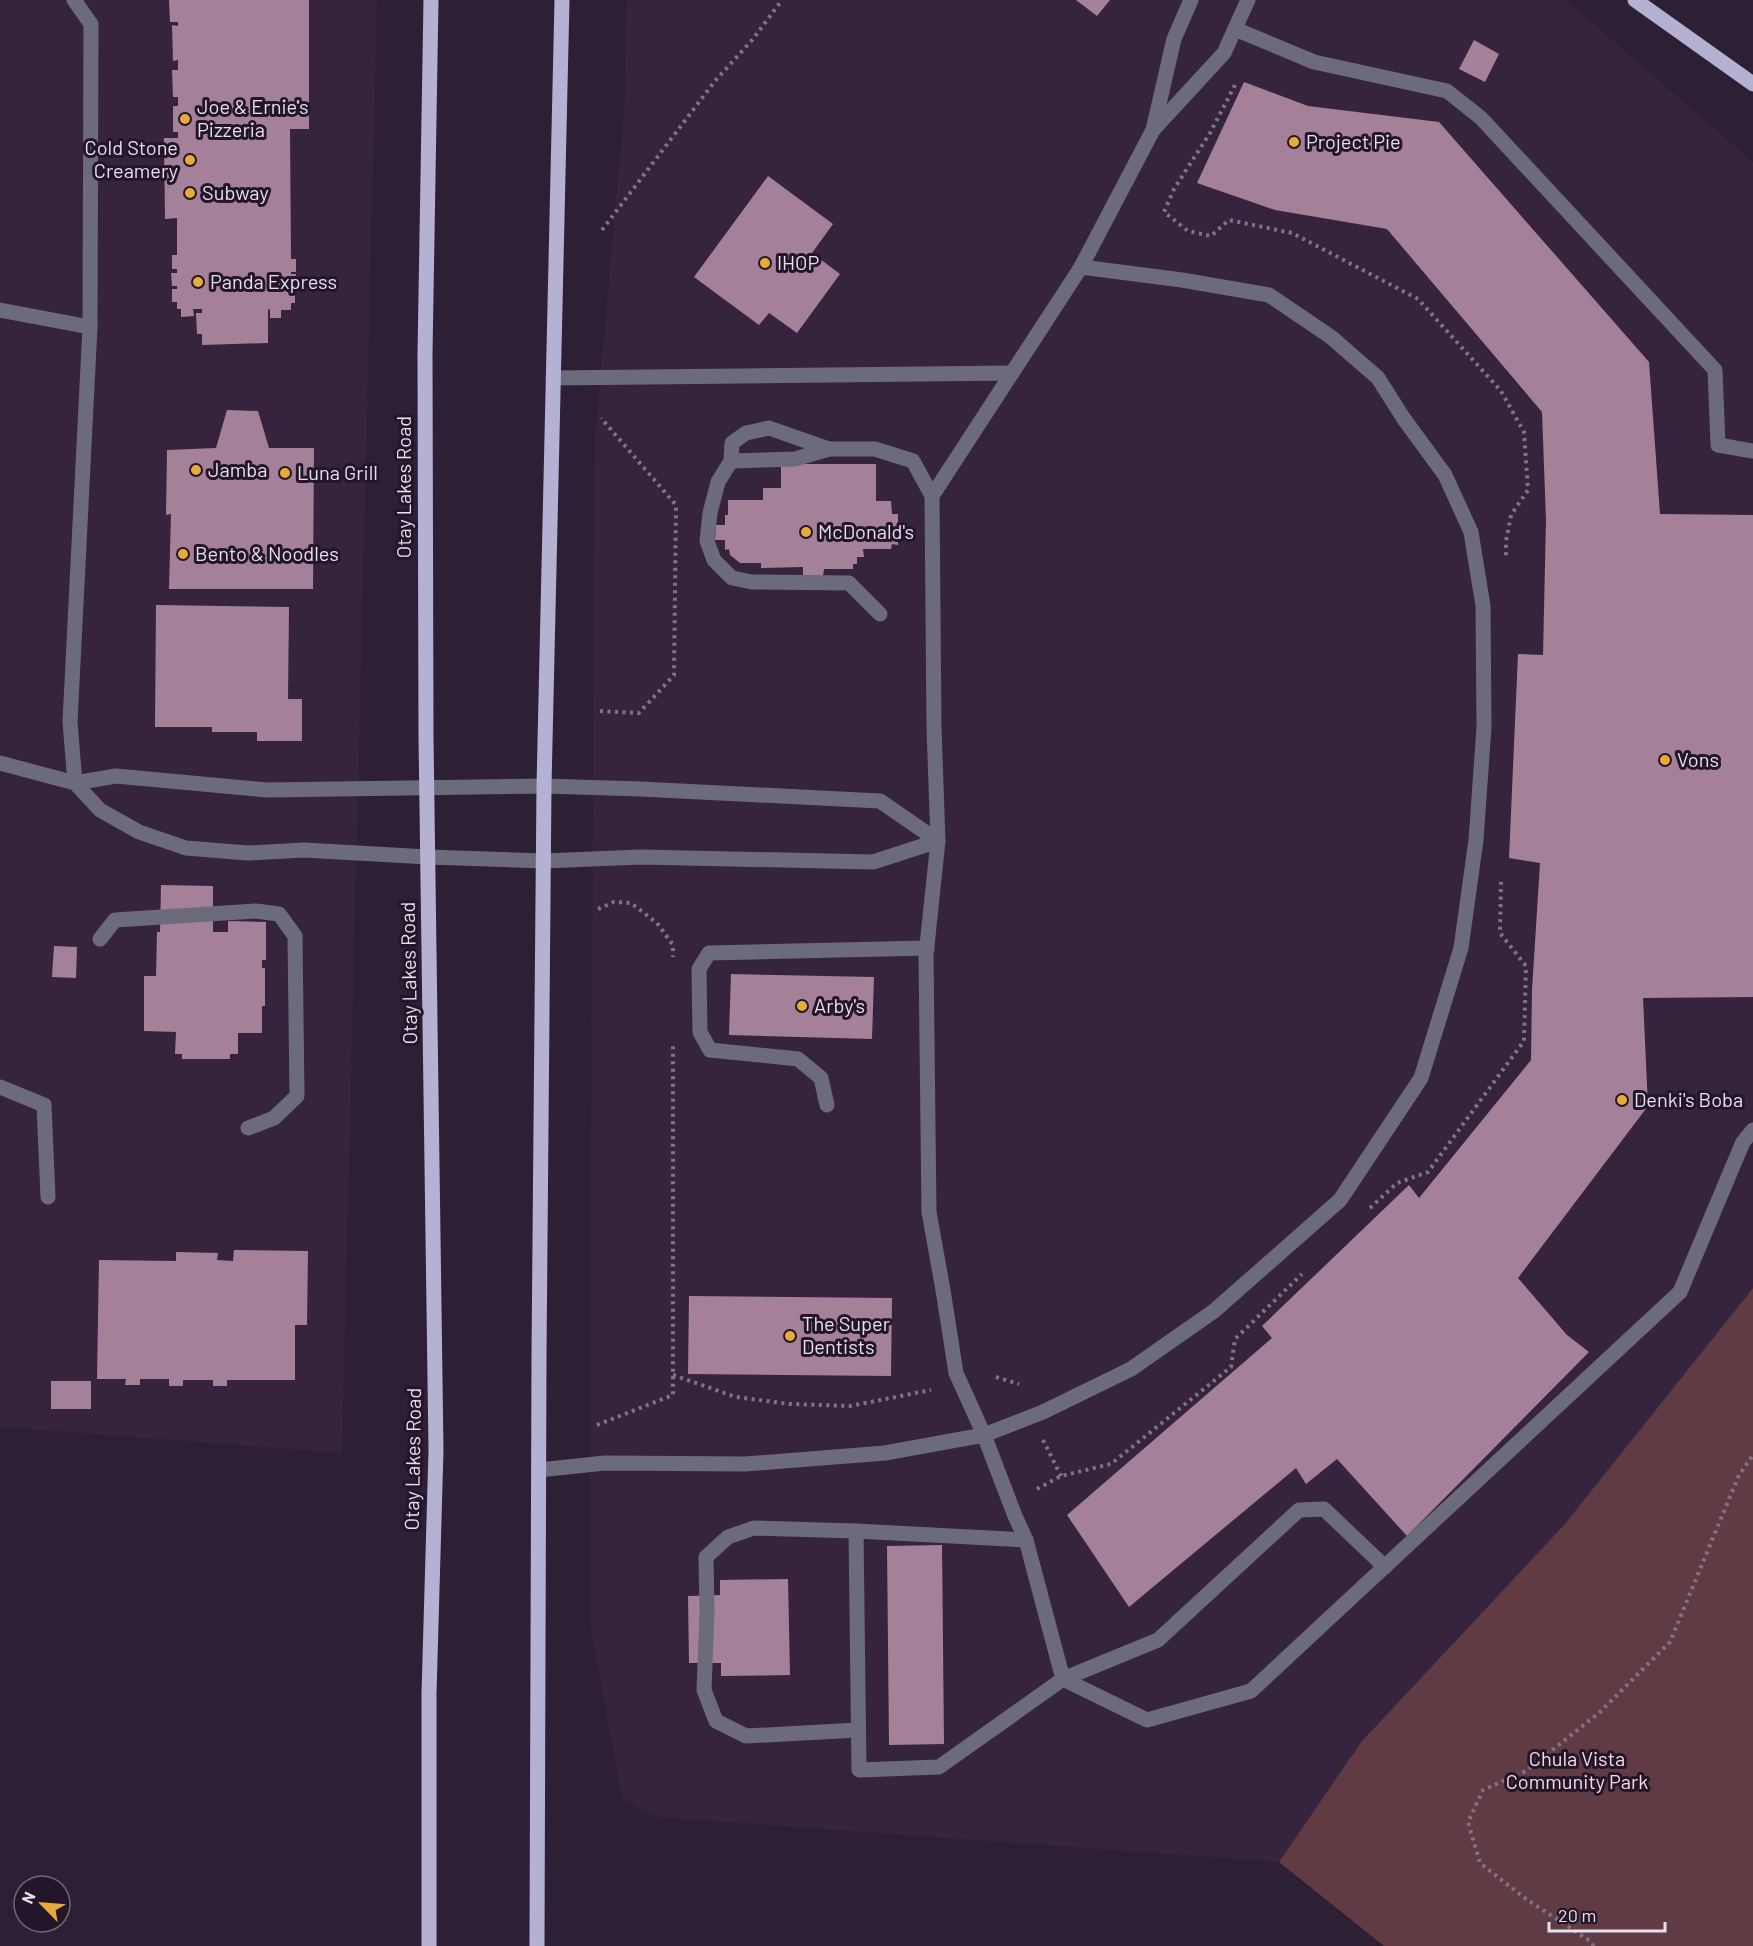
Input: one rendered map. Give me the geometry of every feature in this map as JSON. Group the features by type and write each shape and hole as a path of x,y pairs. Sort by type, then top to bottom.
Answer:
{"main road":[{"name":"Otay Lakes Road","path":"429,1946 429,1694 436,1450 424,354 431,0"},
{"path":"537,1946 543,861 562,0"},
{"path":"1635,0 1753,84"}],"lane":[{"path":"74,0 91,24 90,327 70,722 75,783 100,810 139,832 186,848 248,853 304,850 543,861 641,857 873,862 938,841"},
{"path":"932,496 1081,267 1153,130 1174,39 1191,0"},
{"path":"1153,130 1224,53 1248,0"},
{"path":"1235,29 1314,62 1447,91 1482,118 1715,370 1718,445 1753,451"},
{"path":"539,1470 605,1463 745,1464 885,1453 984,1435 1043,1412 1131,1369 1214,1311 1340,1200 1421,1077 1461,948 1476,840 1484,727 1483,606 1472,532 1445,475 1404,419 1378,378 1331,337 1269,295 1182,280 1081,267"},
{"path":"0,310 90,327"},
{"path":"553,378 1012,373"},
{"path":"829,449 769,428 746,433 732,443 731,461 718,482 710,513 707,541 714,560 732,578 752,582 849,583 880,614"},
{"path":"731,461 795,459 829,449 875,448 914,461 932,496 934,720 938,841 927,948 929,1212 956,1373 1026,1539 1063,1679 1147,1720 1251,1691 1680,1292 1743,1142 1753,1130"},
{"path":"0,763 75,783 116,776 267,790 544,786 880,801 938,841"},
{"path":"100,939 116,920 256,911 279,914 295,936 297,1096 274,1118 248,1128"},
{"path":"827,1105 821,1078 798,1059 710,1050 700,1032 699,969 709,953 927,948"},
{"path":"0,1087 44,1105 48,1197"},
{"path":"856,1531 859,1770 939,1767 1063,1679 1158,1640 1299,1510 1324,1509 1385,1567"},
{"path":"858,1730 746,1736 716,1721 704,1690 707,1613 706,1557 728,1537 754,1528 1026,1539"}],"path":[{"path":"602,230 715,81 753,39 782,0"},
{"path":"1236,83 1210,133 1174,189 1164,212 1188,231 1211,236 1230,220 1292,233 1418,299 1501,391 1524,432 1528,490 1511,515 1506,541 1505,565"},
{"path":"600,711 639,713 674,675 676,505 601,418"},
{"path":"1362,1216 1396,1183 1428,1172 1524,1041 1526,966 1500,933 1501,874"},
{"path":"598,909 614,902 631,903 657,923 673,945 673,969"},
{"path":"597,1425 673,1395 673,1041"},
{"path":"1037,1489 1061,1476 1112,1464 1232,1367 1235,1339 1303,1273"},
{"path":"673,1375 736,1397 790,1404 850,1406 931,1390"},
{"path":"996,1377 1019,1384"},
{"path":"1042,1439 1061,1476"},
{"path":"1594,1946 1590,1941 1526,1899 1480,1863 1468,1822 1484,1790 1526,1771 1545,1756 1600,1712 1670,1642 1739,1476 1753,1455"}],"shaded area":[{"path":"0,0 377,0 342,1453 0,1427"},
{"path":"627,0 1566,0 1753,162 1753,1288 1564,1525 1370,1732 1279,1862 655,1817 622,1799 591,1628 590,1301 595,437 624,109"}],"green space":[{"name":"Chula Vista Community Park","path":"1753,1288 1753,1946 1384,1946 1279,1862 1362,1741 1564,1525"}],"building":[{"path":"169,0 309,0 309,129 290,129 291,259 296,259 296,272 291,272 291,274 296,274 295,287 291,287 291,291 295,290 295,303 291,303 291,310 281,310 281,318 270,318 270,309 268,310 268,343 202,345 202,334 197,334 196,313 202,313 202,309 193,309 194,316 181,317 181,309 177,309 177,302 172,302 172,289 177,289 177,286 172,286 171,273 177,273 177,269 172,269 172,255 177,255 177,218 165,219 164,138 178,138 178,132 173,132 173,106 178,106 178,97 173,97 172,70 178,70 178,60 173,61 172,25 178,26 178,22 170,22"},
{"path":"1076,0 1110,0 1097,16"},
{"path":"1474,40 1499,54 1485,82 1459,69"},
{"path":"1244,82 1308,106 1439,122 1649,362 1660,514 1753,515 1753,997 1643,998 1648,1106 1518,1278 1567,1335 1589,1352 1407,1536 1337,1459 1306,1484 1296,1468 1129,1607 1067,1515 1272,1338 1262,1326 1409,1185 1419,1198 1531,1060 1532,990 1540,863 1509,858 1518,654 1543,655 1546,520 1542,412 1387,229 1275,210 1197,183"},
{"name":"IHOP","path":"768,176 833,224 812,253 840,274 797,333 769,313 759,325 694,277"},
{"path":"227,410 258,411 269,448 314,448 313,589 169,589 171,514 166,515 167,450 216,448"},
{"path":"781,464 876,464 876,501 891,501 892,514 898,514 898,545 892,544 891,549 863,549 864,557 857,557 857,564 853,564 853,569 824,569 823,576 803,576 803,567 761,568 761,563 740,563 730,555 729,549 725,550 725,540 715,540 716,525 725,525 728,500 763,500 763,488 781,488"},
{"path":"156,605 289,607 288,699 302,699 302,741 257,741 257,732 212,732 212,727 155,727"},
{"path":"161,885 213,886 213,932 228,932 228,921 266,922 266,960 262,960 262,968 265,968 265,1006 262,1006 262,1033 238,1033 238,1054 230,1054 230,1059 182,1059 182,1054 175,1054 176,1032 144,1031 144,976 156,976"},
{"path":"54,946 77,947 76,978 52,977"},
{"name":"Arby's","path":"731,974 874,977 872,1039 729,1035"},
{"path":"234,1250 308,1251 307,1325 295,1325 295,1380 227,1380 227,1386 213,1386 213,1380 183,1380 183,1386 169,1386 169,1379 140,1379 140,1385 125,1385 126,1379 97,1379 99,1260 176,1261 176,1252 218,1253 217,1260 233,1261"},
{"name":"The Super Dentists","path":"689,1296 892,1298 891,1376 688,1374"},
{"path":"51,1381 91,1381 91,1409 51,1409"},
{"path":"942,1545 944,1744 889,1745 887,1546"},
{"path":"788,1579 790,1675 721,1676 721,1663 689,1663 688,1596 720,1595 720,1580"}],"place":[{"name":"Joe & Ernie's Pizzeria","path":"185,119"},
{"name":"Project Pie","path":"1294,142"},
{"name":"Cold Stone Creamery","path":"190,160"},
{"name":"Subway","path":"190,193"},
{"name":"IHOP","path":"765,263"},
{"name":"Panda Express","path":"198,282"},
{"name":"Jamba","path":"196,470"},
{"name":"Luna Grill","path":"285,473"},
{"name":"McDonald's","path":"806,532"},
{"name":"Bento & Noodles","path":"183,554"},
{"name":"Vons","path":"1665,760"},
{"name":"Arby's","path":"802,1006"},
{"name":"Denki's Boba","path":"1622,1100"},
{"name":"The Super Dentists","path":"790,1336"}]}
